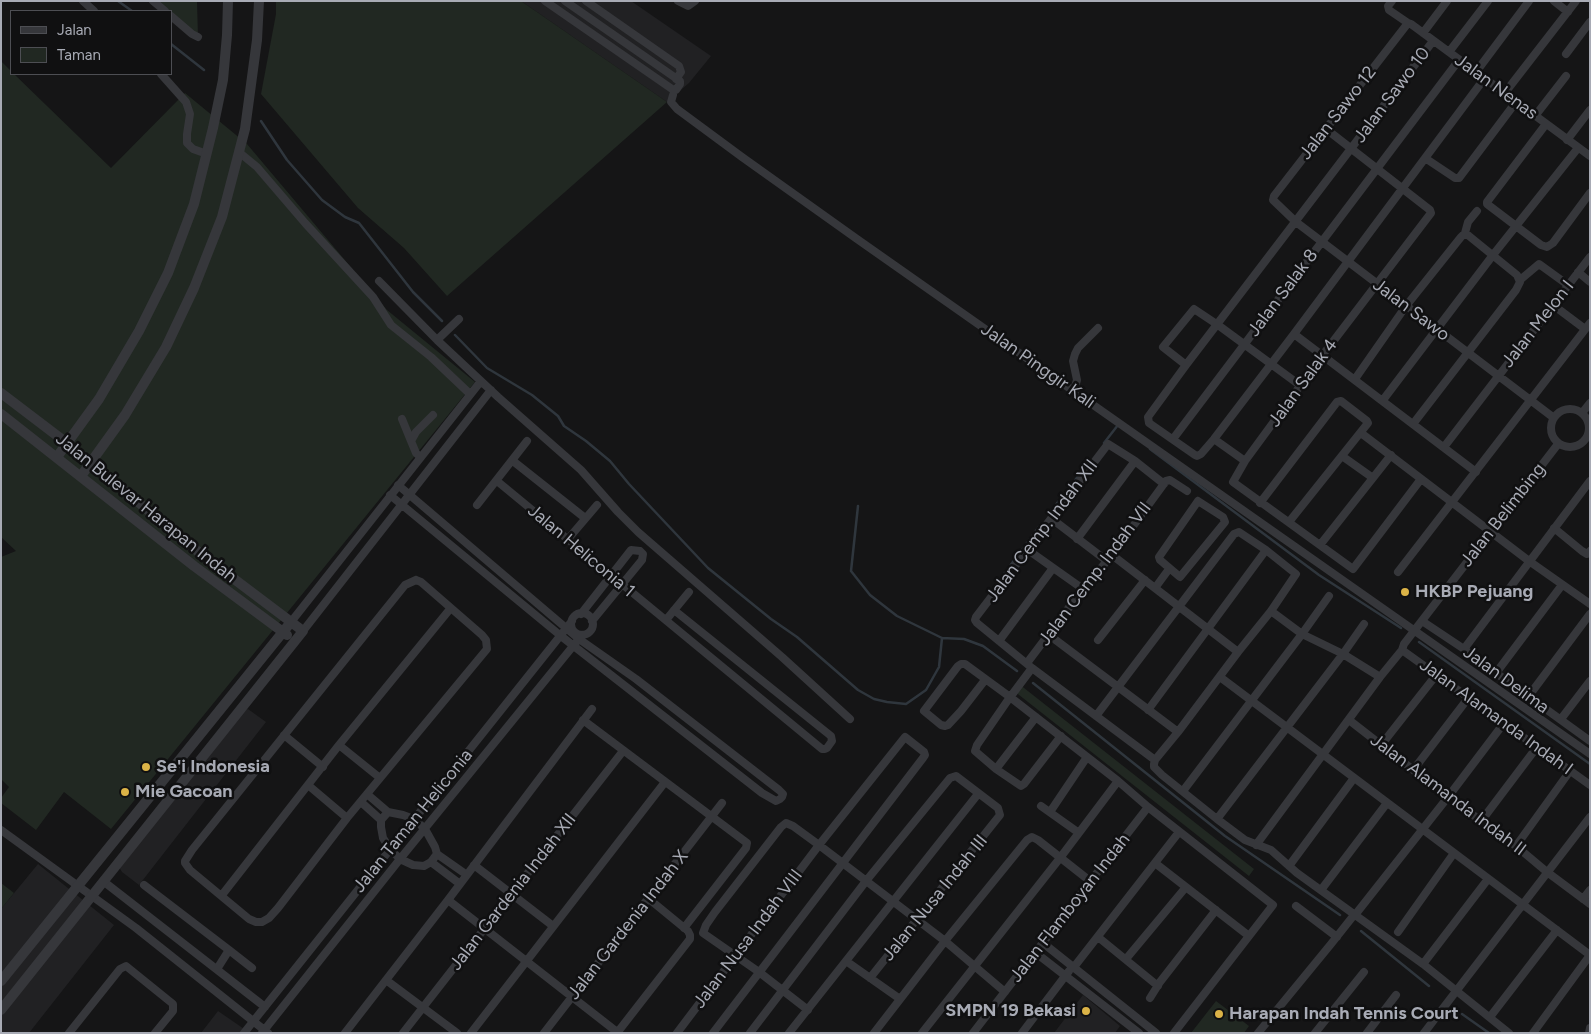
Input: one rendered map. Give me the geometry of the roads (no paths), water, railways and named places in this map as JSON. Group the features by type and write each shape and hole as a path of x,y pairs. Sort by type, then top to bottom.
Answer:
{"street":[{"path":"83,1 93,10"},
{"path":"153,1 164,10"},
{"path":"57,457 104,391 139,331 168,272 194,204 223,80 228,35 228,1"},
{"path":"81,476 125,416 166,347 194,288 222,217 245,129 257,40 259,1"},
{"path":"545,1 675,91 680,84 676,79 565,1"},
{"path":"586,1 679,66 681,72 676,79"},
{"path":"678,1 688,6 695,1"},
{"name":"Jalan Nenas","path":"1392,1 1388,6 1389,10 1405,26 1411,24 1590,156"},
{"path":"1423,33 1447,1"},
{"path":"1449,52 1488,1"},
{"path":"1476,72 1529,1"},
{"path":"1554,1 1568,12"},
{"path":"1504,94 1576,1"},
{"path":"172,17 198,37"},
{"path":"1566,54 1590,22"},
{"name":"Jalan Sawo 12","path":"1274,196 1405,26"},
{"name":"Jalan Sawo 10","path":"1173,439 1147,420 1186,364 1218,325 1434,41"},
{"name":"Jalan Salak 8","path":"1173,439 1459,60"},
{"path":"161,75 186,102 190,114 187,144 193,149 207,154"},
{"path":"1536,116 1566,76"},
{"path":"1173,439 1197,456 1214,439 1484,79"},
{"name":"Jalan Pinggir Kali","path":"672,94 671,102 677,109 857,239 1074,390 1413,633 1590,754"},
{"path":"1425,158 1455,178 1459,178 1516,102"},
{"path":"1567,140 1590,110"},
{"path":"1546,124 1487,202 1488,205 1540,245 1546,247 1550,246 1590,193"},
{"path":"1326,129 1402,188"},
{"path":"1383,400 1493,255 1578,148"},
{"path":"240,153 257,166 305,223 373,297 391,325 431,357 470,394"},
{"name":"Jalan Salak 4","path":"1260,503 1234,483 1233,480 1245,461 1431,213 1430,210 1402,188"},
{"name":"Jalan Sawo","path":"1274,196 1273,200 1276,203 1321,242 1554,418"},
{"path":"1355,379 1406,306 1465,233 1468,222 1477,211"},
{"path":"1465,233 1517,274 1520,280"},
{"name":"Jalan Melon I","path":"1444,447 1590,257"},
{"path":"1413,424 1516,290 1520,280 1539,264 1568,285"},
{"path":"1578,272 1590,282"},
{"path":"380,281 437,340 581,470 638,532 782,657 850,719"},
{"path":"1398,572 1587,326 1553,305"},
{"path":"1186,364 1164,348 1164,345 1194,309 1301,386"},
{"path":"437,340 459,318"},
{"path":"1074,390 1077,380 1074,361 1075,354 1078,348 1098,328"},
{"path":"1294,334 1476,472"},
{"path":"1,981 291,622 481,381"},
{"path":"1,1010 295,642 491,390"},
{"name":"Jalan Bulevar Harapan Indah","path":"1,393 68,444 201,554 303,631"},
{"path":"1289,522 1368,422 1342,401 1338,401 1260,503 1289,522 1353,570 1421,479"},
{"path":"1582,413 1590,403"},
{"path":"1564,410 1582,413 1587,420 1587,443 1566,447 1558,444 1551,432 1554,418 1564,410"},
{"name":"Jalan Bulevar Harapan Indah","path":"1,414 194,566 295,642"},
{"path":"411,441 416,432 433,415"},
{"path":"402,419 416,453 420,457"},
{"path":"1361,433 1529,562 1590,604"},
{"path":"1214,439 1245,461"},
{"path":"476,505 497,482 528,442"},
{"name":"Jalan Cemp. Indah XII","path":"1164,484 1135,461 1108,444 975,620 1028,669 1155,760 1154,767 1183,791"},
{"name":"Jalan Belimbing","path":"1256,845 1422,621 1558,444"},
{"path":"1320,545 1391,455"},
{"path":"1342,456 1373,478"},
{"path":"513,461 584,518"},
{"path":"1077,539 1135,461"},
{"path":"1164,484 1170,480 1187,491"},
{"path":"1464,649 1590,480"},
{"name":"Jalan Heliconia 1","path":"497,482 822,748 827,748 832,740 831,736 674,610"},
{"name":"Jalan Cemp. Indah VII","path":"996,769 977,754 977,745 1016,688 1048,635 1164,484"},
{"path":"390,495 561,636 578,640 636,679 779,790 783,794 782,797 776,801 762,793 578,640 398,485"},
{"path":"1197,502 1201,502 1224,518 1224,524 1182,576 1180,577 1169,569 1159,557 1197,502"},
{"path":"568,539 597,505"},
{"path":"1052,519 1077,539 1145,580 1238,652"},
{"path":"1554,528 1577,548 1589,553"},
{"path":"1096,716 1236,532 1241,532 1266,550 1296,574 1271,611 1155,760"},
{"path":"578,640 578,634 572,629 572,621 577,615 581,614 631,550 640,551 643,554 642,560 592,621 588,616 581,614"},
{"path":"1028,550 1083,590"},
{"path":"1148,710 1266,550"},
{"path":"999,641 1054,568"},
{"path":"1155,588 1169,569"},
{"path":"418,580 450,609 482,635 486,640 486,649 347,818 278,908 262,922 249,919 190,870 185,861 192,850 405,584 418,580"},
{"path":"1098,640 1145,580"},
{"path":"1496,673 1562,584"},
{"path":"666,620 689,592"},
{"path":"597,594 607,602"},
{"path":"1329,596 1183,791 1245,840 1271,850 1353,916 1366,922 1423,964 1508,1033"},
{"path":"222,895 322,767 450,609"},
{"path":"1271,611 1302,634 1343,654 1380,677"},
{"path":"1528,697 1590,614"},
{"name":"Jalan Taman Heliconia","path":"245,1032 572,621"},
{"name":"Jalan Taman Heliconia","path":"265,1032 400,859 426,830 578,640 591,630 593,626 592,621"},
{"name":"Jalan Delima","path":"1422,621 1590,740"},
{"path":"1217,819 1364,624"},
{"path":"1048,635 1178,732"},
{"name":"Jalan Alamanda Indah I","path":"1404,646 1437,674 1590,785"},
{"path":"985,680 961,712 948,725 941,725 924,711 961,664 965,664 1118,780 1148,807 1273,906 1174,1033"},
{"path":"1382,744 1437,674"},
{"path":"1220,677 1590,955 1533,1033"},
{"path":"1561,719 1590,681"},
{"path":"1414,769 1469,697"},
{"path":"345,1033 592,709"},
{"path":"1036,717 996,769 1020,785 1024,784 1061,736"},
{"path":"583,720 746,842 747,846 684,928"},
{"name":"Jalan Alamanda Indah II","path":"1349,720 1586,901"},
{"path":"1258,1033 1353,916 1504,723"},
{"path":"284,735 322,767"},
{"name":"Jalan Nusa Indah VIII","path":"677,1033 819,845 905,737 925,754 843,863"},
{"path":"340,745 380,778"},
{"path":"1482,820 1537,747"},
{"name":"Jalan Gardenia Indah XII","path":"403,1033 623,751"},
{"path":"1050,812 1087,757"},
{"path":"1516,846 1570,771"},
{"path":"750,1033 866,881 950,778 956,776 978,794 790,1033"},
{"path":"1289,866 1354,778"},
{"path":"922,1033 1060,858 1118,780"},
{"path":"471,1033 665,782"},
{"path":"308,785 347,818"},
{"path":"361,802 381,820 382,832 390,849 400,859 413,866 431,862 437,854 436,847 426,830 414,819 388,812 367,794"},
{"name":"Jalan Nusa Indah III","path":"870,978 999,818 1000,812 998,808 978,794"},
{"name":"Jalan Gardenia Indah X","path":"544,1033 722,802"},
{"path":"1321,890 1387,803"},
{"path":"1041,806 1079,833"},
{"name":"Jalan Flamboyan Indah","path":"973,1033 1148,807"},
{"path":"381,820 388,812"},
{"path":"1424,1033 1590,816"},
{"path":"808,1010 759,972 703,933 715,912 783,824 787,823 819,845 945,941 1005,992"},
{"path":"1,830 136,928 265,1032"},
{"path":"1022,1033 1180,832"},
{"path":"874,1033 945,941 1027,840 1034,838 1090,881"},
{"path":"1398,932 1454,853"},
{"path":"437,854 467,875"},
{"path":"431,862 460,884"},
{"path":"713,1033 843,863"},
{"path":"1155,863 1249,936"},
{"path":"474,865 553,926"},
{"path":"1423,964 1488,878"},
{"path":"103,881 264,1007"},
{"path":"144,885 252,968"},
{"path":"1126,959 1186,887"},
{"path":"1586,901 1590,890"},
{"path":"448,900 617,1032 688,941 690,934 649,899"},
{"path":"1296,906 1339,933"},
{"path":"1150,998 1216,910"},
{"path":"1490,1017 1557,930"},
{"path":"1098,937 1158,986"},
{"path":"1044,943 1156,1033"},
{"path":"217,969 229,950"},
{"path":"1036,953 1139,1033"},
{"path":"846,961 900,999"},
{"path":"69,1033 120,969 126,966 173,1004 173,1011 155,1033"},
{"path":"1315,1033 1364,972"},
{"path":"386,980 457,1033"},
{"path":"1366,1033 1396,995"},
{"path":"1589,1033 1590,1028"}],"waterway":[{"path":"118,1 131,10"},
{"path":"172,45 204,70"},
{"path":"261,121 287,160 322,200 345,217 359,223 413,292 442,321"},
{"path":"455,335 487,368 532,395 558,416 564,426 610,461 629,484 708,568 771,619 797,637 858,690 874,699 906,704 926,690 939,667 942,638"},
{"path":"1104,443 1119,426"},
{"path":"1150,449 1319,575 1401,628"},
{"path":"1051,511 1090,461"},
{"path":"858,506 851,571 870,595 897,616 942,638 964,639 983,646 1017,671"},
{"path":"990,593 1041,524"},
{"path":"1419,642 1590,764"},
{"path":"1033,683 1225,836 1340,915"},
{"path":"1361,931 1429,986"},
{"path":"1462,1014 1489,1033"}],"place":[{"name":"HKBP Pejuang","path":"1405,592"},
{"name":"Se'i Indonesia","path":"146,767"},
{"name":"Mie Gacoan","path":"125,792"},
{"name":"SMPN 19 Bekasi","path":"1086,1011"},
{"name":"Harapan Indah Tennis Court","path":"1219,1014"}]}
